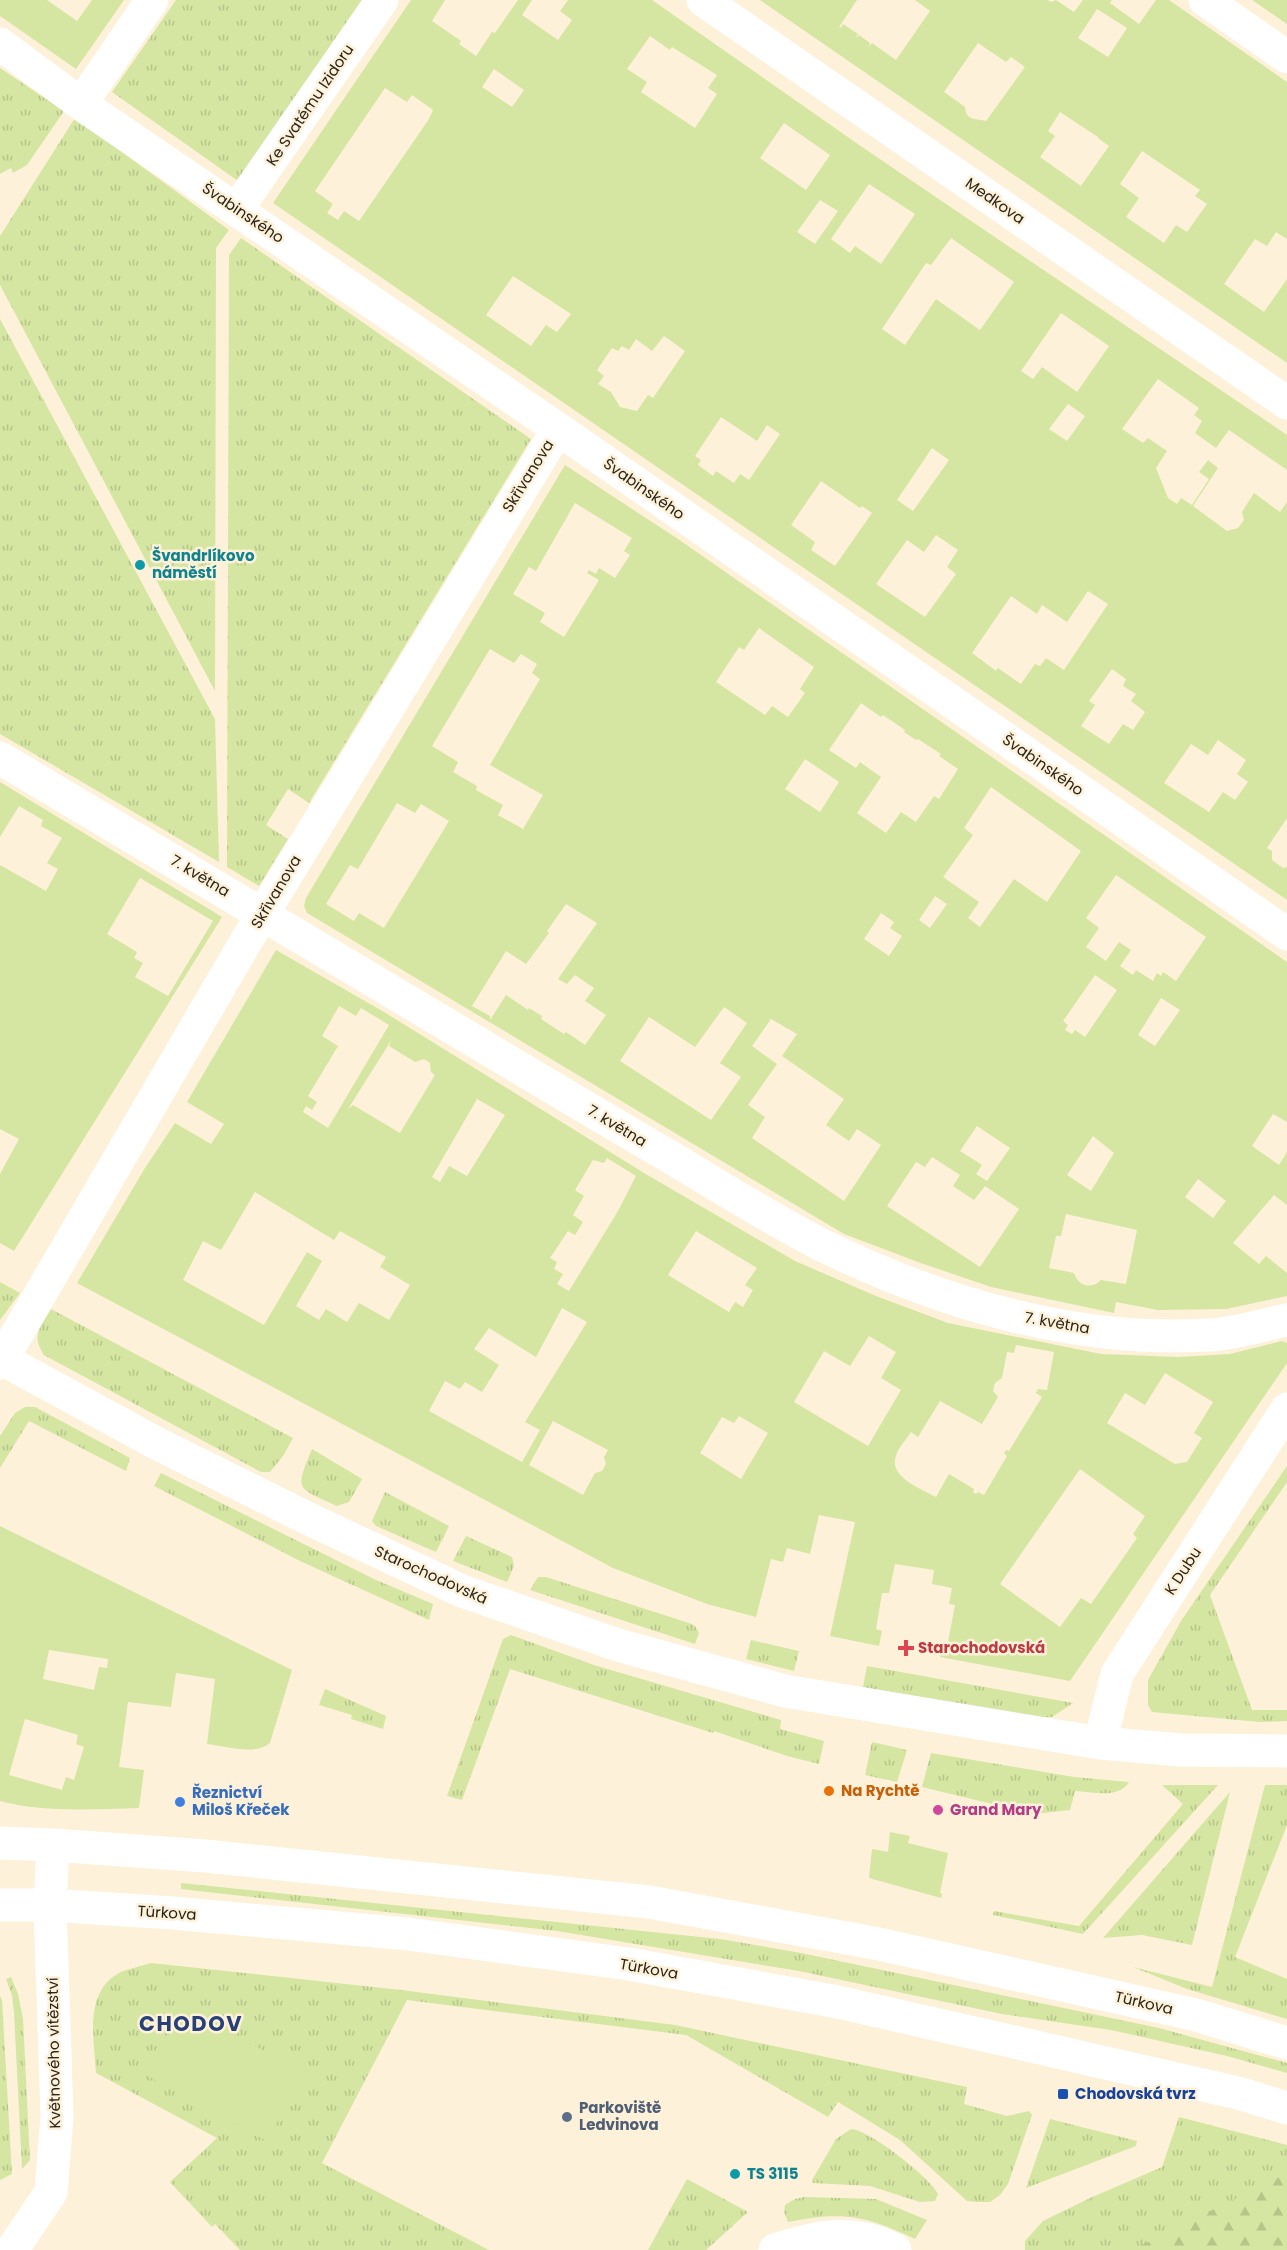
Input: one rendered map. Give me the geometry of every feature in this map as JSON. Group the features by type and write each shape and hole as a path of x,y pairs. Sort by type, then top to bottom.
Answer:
{"street":[{"path":"81,104 152,0"},
{"name":"Ke Svatému Izidoru","path":"237,209 382,0"},
{"name":"Medkova","path":"703,0 1287,403"},
{"path":"1204,0 1287,57"},
{"name":"Švabinského","path":"0,44 81,104 558,429 1287,934"},
{"name":"Skřivanova","path":"1,1360 262,916 558,429"},
{"name":"7. května","path":"0,758 212,883 262,916 819,1244 915,1286 983,1308 1062,1326 1136,1334 1212,1335 1287,1320"},
{"name":"Starochodovská","path":"1,1360 156,1443 462,1591 618,1645 785,1691 1100,1743 1181,1750 1287,1751"},
{"name":"K Dubu","path":"1100,1743 1116,1674 1287,1409"},
{"name":"Türkova","path":"0,1844 53,1845 205,1856 649,1902 902,1949 1196,2015 1287,2043"},
{"name":"Květnového vítězství","path":"12,2250 51,2192 57,2117 50,1905 53,1845"},
{"name":"Türkova","path":"0,1905 50,1905 172,1913 408,1934 629,1965 838,2002 1238,2093 1287,2108"},
{"path":"775,2250 814,2237 851,2236 881,2243 895,2250"}],"green space":[{"path":"0,0 47,0 77,21 92,0 124,0 76,69 0,16"},
{"path":"176,0 362,0 238,181 112,92"},
{"path":"411,0 445,0 432,21 461,41 459,44 476,56 518,0 532,0 522,15 558,40 572,20 560,11 568,0 652,0 865,149 1287,435 1287,470 1229,430 1216,448 1195,433 1202,421 1194,415 1199,408 1158,379 1122,429 1143,443 1148,438 1167,451 1156,468 1168,498 1177,504 1181,498 1192,505 1209,479 1199,472 1208,460 1218,468 1193,506 1227,531 1238,528 1244,520 1242,512 1254,493 1280,512 1287,502 1287,818 1267,848 1272,851 1272,860 1283,868 1287,867 1287,900 273,203","holes":["650,36 670,50 672,47 717,75 708,88 717,94 695,128 641,92 647,82 627,69","494,69 524,90 512,107 482,87","385,88 407,102 412,95 433,110 359,221 344,211 338,220 327,213 333,204 315,191","784,123 830,155 806,190 760,158","869,184 915,214 881,264 855,246 850,253 831,239","820,200 838,211 815,244 797,232","951,238 1014,282 980,330 936,299 905,345 882,329 926,263 931,265","513,276 571,314 557,332 546,325 531,346 486,315","1061,313 1109,346 1077,392 1042,367 1033,379 1021,371","664,336 685,351 653,398 648,395 637,411 620,407 611,392 598,384 604,376 597,370 612,348 618,351 622,346 629,350 636,339 652,351","1068,404 1085,416 1067,441 1049,429","721,417 757,441 767,425 780,434 749,480 740,474 734,483 716,471 713,476 698,465 701,460 695,456","932,448 949,460 913,511 897,500","821,481 860,508 862,506 872,513 835,566 811,550 815,542 791,525","936,535 958,550 947,567 956,574 925,617 876,584 907,540 924,552","1088,591 1108,604 1064,670 1046,658 1040,666 1035,664 1021,684 998,668 996,671 972,653 1011,596 1037,614 1042,605 1067,622","1112,669 1126,679 1123,686 1136,694 1131,701 1145,712 1133,730 1123,724 1109,744 1081,726 1095,705 1089,701","1218,740 1246,760 1237,774 1248,782 1235,800 1223,792 1209,812 1164,783 1191,744 1208,755"]},
{"path":"760,0 857,0 839,27 841,28 843,24 858,34 855,38 859,35 870,43 868,47 872,43 896,60 930,11 915,0 1048,0 1051,2 1056,0 1074,12 1083,0 1112,0 1110,3 1139,24 1156,0 1169,0 1287,82 1287,239 1276,232 1267,246 1255,239 1224,284 1264,312 1287,279 1287,363","holes":["1097,9 1127,28 1108,57 1078,38","978,43 1006,62 1011,57 1025,67 986,121 972,119 967,115 965,107 944,92","1060,112 1109,146 1081,186 1040,157 1055,136 1048,131","1142,151 1200,190 1195,196 1207,204 1187,232 1176,225 1164,243 1126,217 1139,198 1120,184"]},
{"path":"1252,0 1287,0 1287,24"},
{"path":"0,68 64,111 27,165 13,173 11,168 0,174"},
{"path":"75,118 229,230 216,248 215,691 0,285 0,236"},
{"path":"241,238 531,439 309,803 288,789 266,825 288,839 259,886 227,867 229,255"},
{"path":"0,319 215,719 219,862 0,734"},
{"path":"565,465 678,539 1287,962 1287,1122 1273,1114 1252,1146 1279,1165 1287,1152 1287,1205 1274,1195 1233,1243 1259,1264 1266,1256 1287,1273 1287,1296 1226,1309 1158,1310 1116,1302 1114,1313 991,1287 844,1234 307,913 304,906 306,898","holes":["575,503 632,538 624,551 630,555 615,578 599,568 596,574 589,570 587,573 599,580 564,637 540,622 545,613 513,594 529,567 536,571","759,628 814,667 800,689 805,693 788,717 772,706 765,715 716,682 739,647 744,650","490,649 514,663 521,654 537,664 532,673 540,679 490,765 543,795 523,829 498,815 503,805 476,790 477,786 453,772 458,762 432,746","861,703 941,754 939,756 958,769 939,799 934,796 916,822 901,812 886,833 857,813 881,777 860,762 856,768 829,750","805,759 839,782 820,812 785,789","991,787 1081,851 1047,902 1014,879 980,927 968,918 979,902 943,877 973,835 964,828","397,803 415,813 421,804 449,821 384,928 359,913 354,921 326,904 350,865 358,869","1116,875 1206,937 1176,981 1163,972 1161,976 1157,973 1153,981 1136,970 1133,975 1120,966 1131,950 1119,942 1106,961 1086,947 1099,928 1086,918","935,896 947,904 930,928 919,920","566,904 597,923 558,979 567,984 575,975 594,988 585,1001 606,1015 585,1045 566,1032 564,1034 541,1019 542,1016 529,1008 528,1010 506,995 490,1020 490,1016 472,1006 506,951 526,964 549,933 547,931","881,913 894,922 890,928 902,936 889,956 864,939","1095,975 1117,990 1085,1037 1075,1030 1072,1034 1065,1030 1068,1025 1063,1021","1161,998 1180,1010 1155,1046 1138,1035","724,1007 747,1023 720,1063 741,1077 711,1120 620,1061 649,1017 695,1047","771,1019 797,1034 782,1056 844,1099 826,1125 849,1141 857,1129 881,1145 844,1201 752,1138 765,1117 748,1105 777,1064 752,1046","977,1126 1010,1148 987,1181 976,1174 982,1165 960,1151","1093,1136 1114,1153 1091,1191 1067,1175","932,1157 960,1175 953,1186 974,1200 985,1186 1019,1209 980,1267 887,1206 916,1162 925,1167","1198,1179 1226,1201 1213,1218 1185,1197","1066,1214 1137,1230 1126,1284 1101,1280 1089,1286 1078,1281 1074,1273 1049,1268 1056,1236 1061,1236"]},
{"path":"0,782 222,917 14,1251 0,1243 0,1174 19,1139 0,1129 0,865 46,891 58,869 47,863 62,838 41,826 43,820 19,806 0,837","holes":["140,878 213,921 168,996 135,977 143,963 134,958 137,952 107,934"]},
{"path":"276,950 384,1012 644,1173 795,1261 876,1296 948,1323 1101,1354 1178,1357 1230,1354 1282,1341 1287,1343 1287,1363 1070,1681 940,1657 944,1642 948,1642 955,1605 949,1604 952,1588 932,1584 934,1570 895,1564 889,1593 882,1593 876,1629 882,1631 879,1646 830,1636 855,1522 819,1515 810,1554 787,1548 783,1562 771,1559 756,1617 707,1604 613,1568 77,1283 145,1168 175,1123 211,1144 224,1124 187,1102","holes":["339,1006 356,1016 361,1008 389,1025 328,1128 303,1112 306,1106 312,1110 317,1102 308,1096 338,1046 322,1036","392,1039 389,1046 415,1062 424,1059 430,1063 431,1072 435,1075 400,1133 353,1105 348,1109","477,1099 505,1115 467,1176 449,1166 440,1182 432,1177","607,1158 636,1176 618,1211 569,1291 557,1284 563,1274 554,1269 557,1262 550,1258 568,1231 575,1235 583,1222 573,1215 584,1196 575,1190 593,1160 604,1163","255,1192 334,1240 340,1231 386,1257 380,1267 410,1285 389,1320 359,1303 347,1322 326,1309 319,1320 296,1306 322,1261 307,1252 264,1325 183,1280 203,1241 221,1250","696,1231 757,1268 745,1285 753,1290 743,1307 735,1302 729,1312 668,1275","562,1308 587,1322 525,1422 540,1430 522,1462 429,1411 445,1381 460,1389 465,1382 482,1392 499,1365 474,1349 489,1328 536,1357","869,1336 896,1352 881,1378 901,1390 868,1446 794,1402 824,1351 850,1366","1016,1345 1054,1352 1047,1390 1038,1389 1036,1393 1042,1397 1009,1451 1006,1450 1004,1453 1007,1456 984,1495 978,1492 976,1494 973,1492 974,1489 949,1474 936,1497 901,1476 895,1463 898,1450 911,1432 918,1437 940,1401 982,1424 998,1397 993,1391 995,1383 1002,1378 1007,1352 1014,1353","1165,1373 1213,1402 1194,1433 1202,1438 1187,1462 1175,1464 1107,1423 1125,1393 1145,1405","739,1416 768,1433 741,1479 700,1453 722,1417 734,1423","553,1421 608,1450 604,1457 606,1464 602,1471 595,1473 583,1495 529,1465","1080,1469 1145,1516 1133,1534 1137,1538 1091,1604 1081,1598 1060,1627 1000,1584"]},
{"path":"0,1282 20,1293 0,1320"},
{"path":"51,1309 293,1438 283,1456 270,1472 261,1472 44,1355 38,1342 38,1332"},
{"path":"25,1407 35,1407 130,1458 126,1471 29,1421 0,1468 0,1436 15,1413"},
{"path":"312,1449 362,1479 349,1502 337,1506 307,1491 303,1486 301,1481"},
{"path":"1287,1466 1287,1482 1210,1595 1252,1710 1287,1710 1287,1721 1260,1722 1152,1712 1148,1705 1148,1680 1181,1621"},
{"path":"161,1473 376,1580 433,1604 429,1620 300,1561 154,1486"},
{"path":"385,1492 449,1526 436,1552 376,1526 372,1521"},
{"path":"0,1526 292,1670 270,1743 256,1749 248,1750 207,1744 215,1679 176,1673 171,1707 128,1702 119,1767 144,1770 139,1808 52,1809 0,1801","holes":["49,1650 108,1659 107,1668 99,1667 94,1690 43,1679","25,1719 78,1735 76,1744 84,1747 74,1780 66,1777 62,1790 9,1775"]},
{"path":"466,1536 512,1557 514,1566 507,1582 453,1561"},
{"path":"538,1577 546,1577 689,1623 695,1626 699,1633 695,1644 530,1590"},
{"path":"511,1635 594,1665 781,1720 780,1729 824,1741 819,1764 510,1669 462,1800 447,1796 503,1639"},
{"path":"751,1640 799,1651 794,1671 746,1659"},
{"path":"867,1666 1073,1703 1052,1717 1038,1718 863,1687"},
{"path":"325,1689 386,1716 383,1729 351,1719 352,1715 319,1705"},
{"path":"872,1742 907,1750 897,1782 865,1775"},
{"path":"931,1753 1074,1777 1129,1782 1125,1787 1113,1793 1075,1791 1070,1810 1034,1814 922,1787"},
{"path":"1162,1785 1218,1785 1083,1934 993,1915 994,1911 1079,1926 1183,1804"},
{"path":"1265,1785 1287,1785 1287,1825 1235,1957 1287,1979 1287,2019 1187,1989 1133,1967 1212,1987"},
{"path":"1230,1792 1192,1945 1142,1935 1103,1938"},
{"path":"890,1832 910,1836 908,1843 948,1853 941,1898 869,1878 872,1849 888,1852"},
{"path":"181,1883 720,1939 801,1953 1159,2028 1287,2063 1287,2073 1227,2056 1111,2030 1002,2014 799,1971 557,1931 181,1889"},
{"path":"151,1963 401,1990 675,2025 967,2087 964,2104 1007,2116 1029,2111 1032,2115 1008,2184 1000,2195 990,2202 967,2201 900,2140 838,2102 828,2117 686,2035 407,2000 322,2163 489,2250 240,2250 215,2224 212,2227 170,2182 217,2138 96,2073 94,2016 96,2002 102,1990 110,1979 123,1971"},
{"path":"11,1977 18,1994 23,2019 30,2160 22,2169 14,2013 12,1995 6,1979"},
{"path":"0,1996 12,2174 0,2180"},
{"path":"184,2007 304,2073 267,2141 146,2075"},
{"path":"1179,2117 1287,2145 1287,2250 1025,2250 1025,2241 1043,2221 1162,2167"},
{"path":"1050,2119 1137,2141 1136,2146 1026,2188"},
{"path":"851,2129 871,2137 912,2166 938,2194 935,2201 920,2202 870,2186 813,2183 812,2180 836,2139"},
{"path":"1287,2173 1287,2250 1133,2250 1134,2249"},
{"path":"687,2179 748,2212 706,2250 648,2250"},
{"path":"804,2197 876,2199 927,2220 915,2239 882,2225 853,2217 824,2217 788,2222 784,2212 785,2205"}],"place":[{"name":"Švandrlíkovo náměstí","path":"140,565"},
{"name":"Starochodovská","path":"906,1648"},
{"name":"Na Rychtě","path":"829,1791"},
{"name":"Řeznictví Miloš Křeček","path":"180,1802"},
{"name":"Grand Mary","path":"938,1810"},
{"name":"Chodovská tvrz","path":"1063,2094"},
{"name":"Parkoviště Ledvinova","path":"567,2117"},
{"name":"TS 3115","path":"735,2174"}],"district":[{"name":"CHODOV","path":"191,2024"}]}
